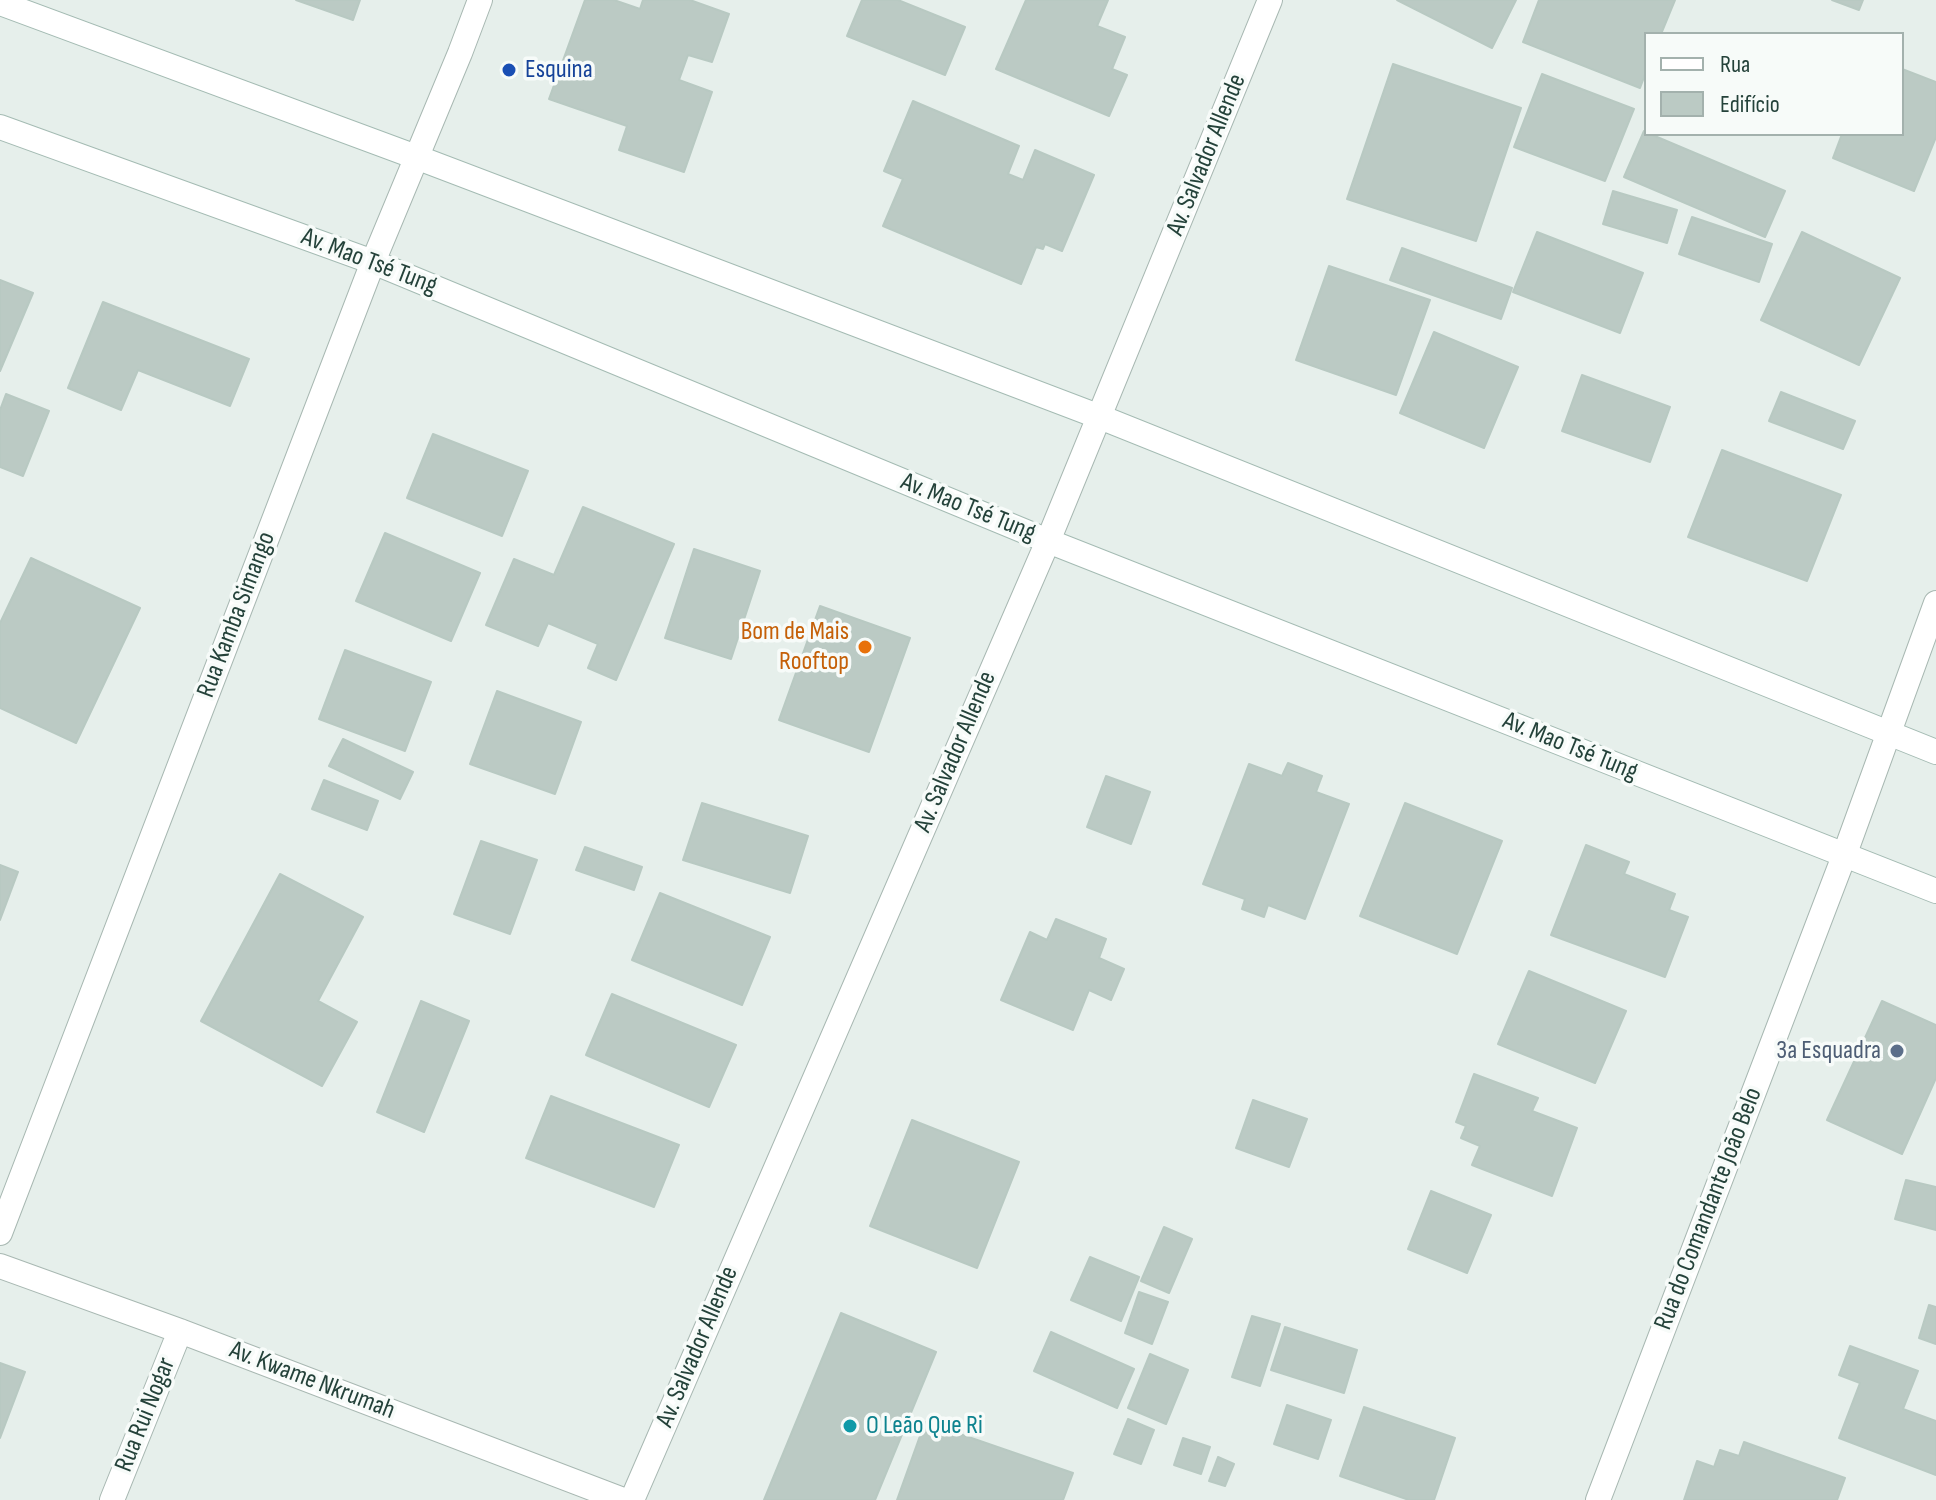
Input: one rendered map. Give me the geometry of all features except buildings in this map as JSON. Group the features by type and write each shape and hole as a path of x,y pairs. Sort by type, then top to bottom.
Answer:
{"street":[{"name":"Rua Kamba Simango","path":"0,1233 373,262 480,0"},
{"name":"Av. Salvador Allende","path":"632,1500 1048,541 1270,0"},
{"path":"0,3 416,157 1100,417 1936,752"},
{"name":"Av. Mao Tsé Tung","path":"0,127 373,262 1048,541 1936,891"},
{"name":"Rua do Comandante João Belo","path":"1598,1500 1844,856 1936,603"},
{"name":"Av. Kwame Nkrumah","path":"0,1266 180,1331 623,1500"},
{"name":"Rua Rui Nogar","path":"112,1500 180,1331"}],"place":[{"name":"Esquina","path":"509,70"},
{"name":"Bom de Mais Rooftop","path":"865,647"},
{"name":"3a Esquadra","path":"1897,1051"},
{"name":"O Leão Que Ri","path":"850,1426"}]}
